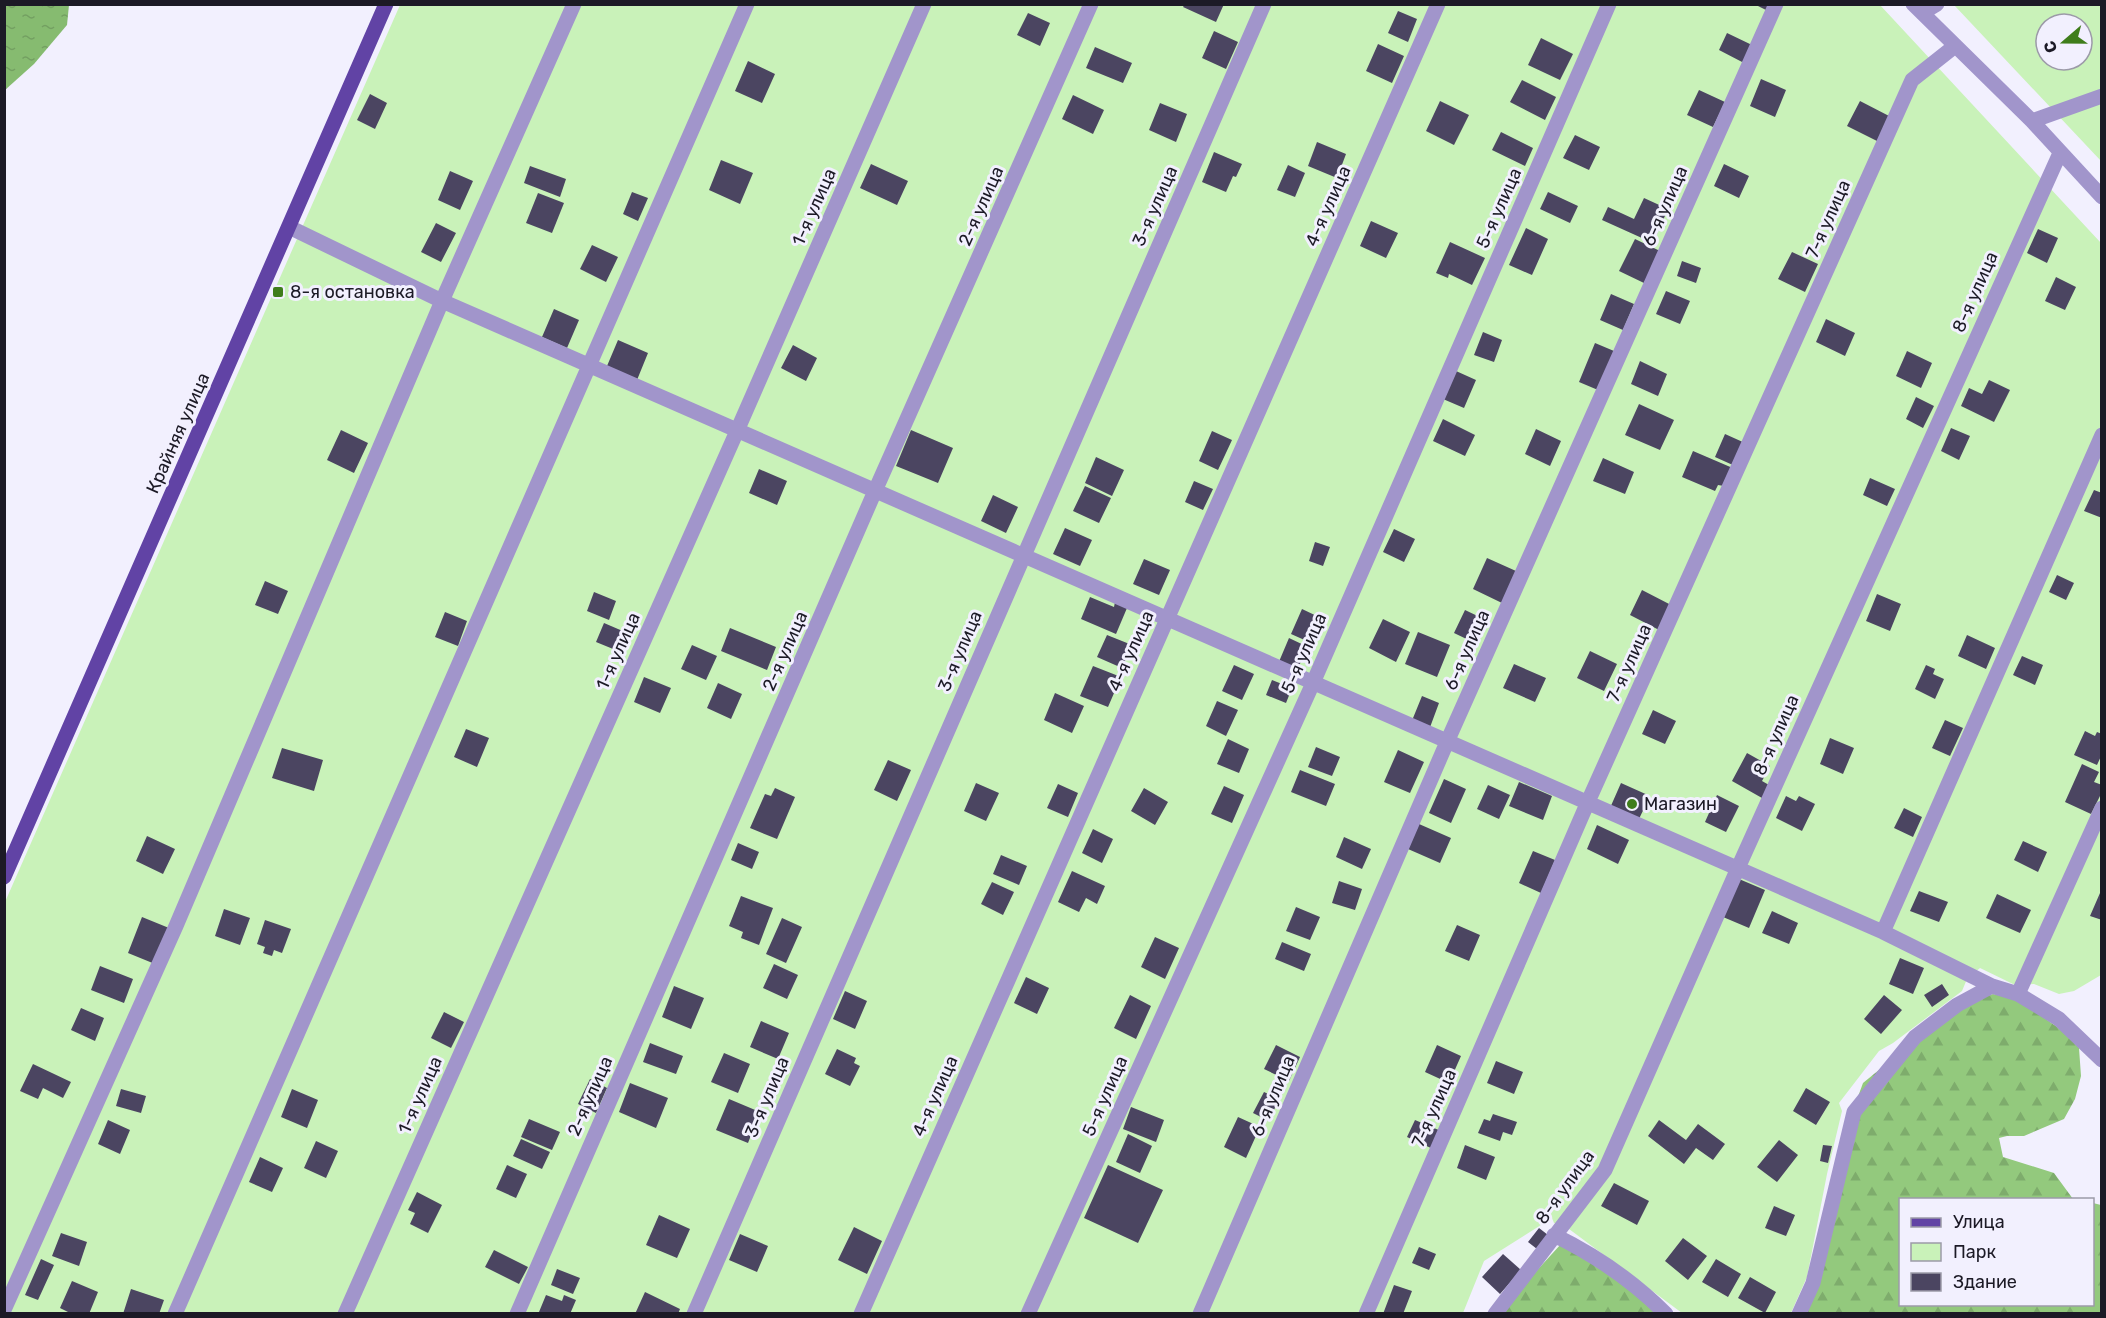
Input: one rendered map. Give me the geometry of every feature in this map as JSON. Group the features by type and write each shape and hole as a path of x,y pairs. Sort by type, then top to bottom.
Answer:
{"main road":[{"name":"Крайняя улица","path":"4,878 386,4"}],"street":[{"path":"4,1310 176,926 442,301 574,4"},
{"path":"175,1314 747,4"},
{"name":"1-я улица","path":"345,1314 924,4"},
{"name":"2-я улица","path":"517,1314 875,491 1091,4"},
{"name":"3-я улица","path":"694,1314 1264,4"},
{"name":"4-я улица","path":"861,1314 1438,4"},
{"name":"5-я улица","path":"1028,1314 1313,683 1609,4"},
{"name":"6-я улица","path":"1200,1314 1447,742 1776,4"},
{"path":"1917,9 1937,4"},
{"path":"1917,9 2032,121 2102,197"},
{"name":"7-я улица","path":"1366,1314 1587,804 1912,80 1955,46"},
{"path":"2032,121 2102,96"},
{"name":"8-я улица","path":"1495,1314 1605,1170 1738,868 2060,153"},
{"path":"289,227 442,301 1883,932 1992,986 2018,994 2059,1019 2102,1059"},
{"path":"1883,932 2102,435"},
{"path":"2018,994 2102,808"},
{"path":"1799,1314 1813,1283 1854,1112 1915,1037 1957,1005 1992,986"},
{"path":"1554,1234 1586,1251 1654,1302 1666,1314"}],"green space":[{"path":"400,5 1880,5 2101,243 2101,975 2074,991 2059,994 2034,984 2015,985 1980,968 1967,979 1962,991 1879,1051 1839,1103 1842,1111 1807,1277 1791,1313 1682,1313 1569,1229 1554,1223 1552,1218 1484,1261 1463,1313 5,1314 5,902"},
{"path":"1954,5 2101,5 2101,161"},
{"path":"1993,994 2017,999 2073,1038 2079,1048 2081,1076 2075,1099 2064,1119 2024,1136 1999,1138 2003,1157 2054,1173 2072,1198 1899,1198 1899,1306 2094,1306 2094,1203 2101,1205 2101,1313 1802,1314 1848,1124 1863,1083 1957,1006"},
{"path":"1561,1244 1615,1276 1658,1314 1503,1314 1531,1277"}],"water":[{"path":"5,4 69,5 67,25 34,64 5,90"}],"building":[{"path":"1185,4 1224,4 1216,22 1183,7"},
{"path":"1754,4 1769,4 1766,10"},
{"path":"1398,11 1417,19 1408,42 1388,33"},
{"path":"1028,13 1050,23 1040,46 1017,35"},
{"path":"1214,31 1238,42 1226,69 1202,58"},
{"path":"1727,33 1752,45 1744,63 1719,50"},
{"path":"1541,38 1573,54 1560,80 1528,65"},
{"path":"1378,44 1404,56 1392,83 1366,71"},
{"path":"1095,47 1132,63 1123,83 1086,68"},
{"path":"748,61 775,74 762,103 735,91"},
{"path":"1761,79 1786,90 1775,117 1750,106"},
{"path":"1522,80 1556,97 1545,120 1510,102"},
{"path":"1699,90 1725,102 1713,127 1687,115"},
{"path":"370,94 387,103 375,129 357,120"},
{"path":"1073,95 1104,110 1093,134 1062,119"},
{"path":"1440,101 1469,115 1454,145 1426,131"},
{"path":"1860,101 1891,117 1879,142 1847,126"},
{"path":"1160,103 1187,114 1176,142 1149,130"},
{"path":"1501,132 1533,148 1525,166 1492,150"},
{"path":"1575,135 1600,147 1589,170 1563,158"},
{"path":"1317,142 1346,154 1337,178 1308,166"},
{"path":"1214,152 1242,164 1236,177 1233,176 1226,192 1202,182"},
{"path":"721,160 753,173 740,204 709,190"},
{"path":"871,164 908,181 897,205 860,188"},
{"path":"1724,164 1749,176 1739,198 1714,186"},
{"path":"1288,165 1305,173 1295,197 1277,190"},
{"path":"530,166 566,179 560,197 524,183"},
{"path":"450,171 473,181 460,210 438,200"},
{"path":"632,192 648,198 638,221 623,214"},
{"path":"1548,192 1578,206 1570,223 1540,209"},
{"path":"538,193 564,203 552,233 526,223"},
{"path":"1644,198 1668,209 1653,243 1602,220 1608,207 1634,219"},
{"path":"1371,221 1398,233 1386,258 1360,246"},
{"path":"436,223 456,233 441,262 421,252"},
{"path":"1526,228 1548,239 1532,275 1509,265"},
{"path":"2038,229 2058,238 2047,263 2027,253"},
{"path":"1635,239 1660,251 1644,283 1619,271"},
{"path":"1450,242 1485,258 1472,285 1449,274 1448,278 1436,273"},
{"path":"592,245 618,257 606,282 580,269"},
{"path":"1792,252 1818,264 1805,292 1778,279"},
{"path":"1682,261 1701,268 1696,283 1677,276"},
{"path":"2056,277 2076,287 2065,310 2045,301"},
{"path":"1666,291 1690,301 1680,324 1656,314"},
{"path":"1611,294 1634,304 1623,330 1600,320"},
{"path":"554,309 579,320 567,348 542,337"},
{"path":"1826,319 1855,333 1845,356 1816,342"},
{"path":"1483,332 1502,340 1494,362 1474,355"},
{"path":"618,340 648,353 637,380 607,366"},
{"path":"1595,343 1614,351 1598,390 1579,382"},
{"path":"793,345 817,358 806,381 781,368"},
{"path":"1907,351 1932,363 1921,388 1896,376"},
{"path":"1640,361 1667,374 1658,396 1631,384"},
{"path":"1456,371 1476,380 1464,408 1443,399"},
{"path":"1989,380 2010,390 1994,422 1961,406 1969,388 1982,394"},
{"path":"1916,397 1934,406 1923,428 1906,419"},
{"path":"1639,404 1674,420 1660,450 1625,435"},
{"path":"1443,419 1475,435 1465,456 1433,441"},
{"path":"1951,428 1970,436 1959,460 1941,451"},
{"path":"1536,429 1561,441 1550,466 1525,454"},
{"path":"341,430 368,443 354,473 327,460"},
{"path":"911,430 953,448 938,483 896,466"},
{"path":"1212,431 1232,440 1218,470 1199,461"},
{"path":"1725,434 1745,443 1735,466 1715,457"},
{"path":"1693,451 1735,469 1724,486 1718,485 1715,491 1682,477"},
{"path":"1096,457 1124,470 1112,496 1085,483"},
{"path":"1603,458 1634,472 1625,494 1593,481"},
{"path":"759,469 787,481 777,505 749,493"},
{"path":"1870,478 1895,489 1887,506 1863,495"},
{"path":"1194,481 1213,489 1203,510 1185,502"},
{"path":"1085,486 1111,498 1099,523 1073,511"},
{"path":"2094,490 2102,493 2102,518 2084,511"},
{"path":"993,495 1018,507 1006,533 981,521"},
{"path":"1065,528 1092,540 1080,566 1053,554"},
{"path":"1394,529 1415,539 1404,562 1383,552"},
{"path":"1315,542 1330,547 1323,566 1309,561"},
{"path":"1487,558 1516,571 1502,603 1473,589"},
{"path":"1144,559 1170,570 1159,595 1133,584"},
{"path":"2057,575 2074,583 2066,600 2049,592"},
{"path":"265,581 288,591 278,614 255,605"},
{"path":"1642,590 1673,606 1661,631 1630,615"},
{"path":"594,592 616,601 609,620 587,611"},
{"path":"1877,594 1901,604 1890,631 1866,621"},
{"path":"1090,597 1114,607 1115,602 1127,608 1116,634 1081,619"},
{"path":"1302,609 1321,618 1309,642 1291,634"},
{"path":"1465,610 1486,620 1483,628 1485,629 1477,644 1454,633"},
{"path":"445,612 467,621 458,646 435,637"},
{"path":"1383,619 1410,632 1396,662 1369,648"},
{"path":"604,623 625,632 618,651 596,642"},
{"path":"730,628 776,647 767,670 721,651"},
{"path":"1418,632 1450,645 1437,677 1405,664"},
{"path":"1107,635 1132,645 1122,668 1097,657"},
{"path":"1967,635 1995,648 1986,669 1958,656"},
{"path":"1289,638 1308,647 1296,672 1278,664"},
{"path":"692,645 717,656 706,680 681,669"},
{"path":"1590,651 1617,664 1604,691 1577,678"},
{"path":"2022,656 2043,665 2035,685 2013,675"},
{"path":"1514,664 1546,678 1535,702 1503,688"},
{"path":"1234,665 1254,674 1242,700 1222,691"},
{"path":"1926,665 1935,669 1933,674 1944,679 1935,699 1915,689"},
{"path":"1093,666 1121,677 1108,707 1080,696"},
{"path":"644,677 671,688 660,713 634,702"},
{"path":"1272,680 1292,688 1286,703 1266,695"},
{"path":"718,683 742,694 731,719 707,708"},
{"path":"1055,693 1084,706 1072,733 1044,720"},
{"path":"1422,696 1439,703 1429,730 1411,723"},
{"path":"1217,701 1238,710 1226,736 1206,726"},
{"path":"1653,710 1676,721 1665,744 1642,734"},
{"path":"1945,720 1963,728 1950,756 1932,748"},
{"path":"466,729 489,738 477,767 454,757"},
{"path":"2085,731 2095,736 2097,732 2102,734 2102,754 2097,765 2074,755"},
{"path":"1830,738 1854,748 1843,774 1820,764"},
{"path":"1228,739 1249,749 1239,773 1217,764"},
{"path":"1316,747 1340,757 1332,776 1308,767"},
{"path":"282,748 323,760 314,791 272,778"},
{"path":"1398,750 1424,762 1410,793 1384,782"},
{"path":"1747,753 1770,766 1762,781 1769,785 1762,798 1732,781"},
{"path":"888,760 911,770 897,801 874,790"},
{"path":"2082,764 2099,772 2094,782 2102,785 2102,792 2091,814 2065,802"},
{"path":"1300,770 1335,784 1326,806 1291,792"},
{"path":"1444,779 1466,789 1451,823 1429,813"},
{"path":"1519,782 1552,796 1543,820 1509,806"},
{"path":"976,783 999,793 986,821 964,811"},
{"path":"1621,783 1650,796 1638,821 1610,808"},
{"path":"1058,784 1078,793 1068,817 1047,808"},
{"path":"1488,785 1510,795 1499,819 1477,809"},
{"path":"1224,786 1244,795 1232,823 1211,814"},
{"path":"775,788 795,797 777,839 750,828 765,794 771,796"},
{"path":"1144,788 1168,802 1155,825 1131,811"},
{"path":"1717,795 1739,806 1726,832 1705,822"},
{"path":"1786,796 1796,801 1799,796 1815,804 1802,831 1776,818"},
{"path":"1904,808 1922,817 1913,837 1894,828"},
{"path":"1419,824 1451,838 1440,863 1408,849"},
{"path":"1597,825 1629,840 1618,864 1587,849"},
{"path":"1093,829 1113,839 1102,863 1082,853"},
{"path":"147,836 175,849 163,874 136,861"},
{"path":"1344,837 1371,849 1362,869 1336,857"},
{"path":"2023,841 2047,852 2038,872 2014,860"},
{"path":"738,843 759,852 752,869 731,860"},
{"path":"1533,851 1555,860 1541,893 1519,883"},
{"path":"1001,855 1027,866 1019,885 993,874"},
{"path":"1072,871 1105,886 1097,904 1086,898 1079,912 1058,902"},
{"path":"1739,879 1765,890 1749,928 1723,917"},
{"path":"1339,881 1362,889 1355,910 1332,903"},
{"path":"992,882 1014,892 1003,915 981,904"},
{"path":"1919,891 1948,902 1939,922 1910,911"},
{"path":"2102,893 2102,920 2090,916"},
{"path":"1997,894 2031,910 2020,933 1986,918"},
{"path":"741,896 773,908 759,945 741,938 743,932 729,926"},
{"path":"1296,907 1320,917 1310,940 1286,931"},
{"path":"224,909 250,918 240,945 215,936"},
{"path":"1772,911 1798,923 1789,944 1762,933"},
{"path":"142,917 169,928 155,964 128,953"},
{"path":"782,918 802,927 786,963 766,954"},
{"path":"265,920 291,929 282,953 274,950 272,956 263,953 265,947 257,944"},
{"path":"1457,925 1480,935 1469,961 1445,951"},
{"path":"1155,937 1179,948 1165,979 1141,967"},
{"path":"1282,942 1311,954 1304,971 1275,959"},
{"path":"1900,958 1924,968 1913,994 1889,984"},
{"path":"774,964 798,975 787,999 763,988"},
{"path":"100,966 133,979 124,1003 91,990"},
{"path":"1026,977 1049,988 1037,1014 1014,1003"},
{"path":"1942,984 1949,995 1932,1007 1924,995"},
{"path":"674,986 704,998 691,1029 662,1017"},
{"path":"845,991 867,1001 855,1029 833,1019"},
{"path":"1130,995 1151,1006 1136,1039 1114,1028"},
{"path":"1884,995 1902,1010 1881,1034 1864,1019"},
{"path":"81,1008 104,1018 95,1041 71,1030"},
{"path":"444,1012 464,1022 451,1048 431,1038"},
{"path":"761,1021 789,1033 778,1059 750,1047"},
{"path":"650,1043 683,1056 676,1074 643,1062"},
{"path":"1276,1045 1300,1057 1289,1081 1264,1069"},
{"path":"1437,1045 1461,1056 1449,1083 1425,1072"},
{"path":"837,1049 856,1058 854,1063 860,1066 850,1086 825,1074"},
{"path":"724,1053 750,1064 738,1093 711,1082"},
{"path":"1496,1061 1523,1072 1514,1094 1487,1083"},
{"path":"33,1064 71,1082 63,1098 43,1088 38,1099 20,1091"},
{"path":"590,1079 607,1088 596,1113 578,1104"},
{"path":"630,1083 668,1098 656,1128 619,1112"},
{"path":"1806,1088 1830,1102 1816,1125 1793,1111"},
{"path":"121,1089 146,1096 141,1113 116,1106"},
{"path":"292,1089 318,1100 307,1128 281,1117"},
{"path":"1264,1092 1279,1099 1269,1121 1253,1113"},
{"path":"729,1099 760,1112 748,1143 716,1130"},
{"path":"1131,1107 1164,1120 1156,1142 1123,1129"},
{"path":"1493,1114 1517,1122 1512,1135 1503,1132 1500,1141 1478,1133 1484,1119 1490,1121"},
{"path":"1238,1117 1260,1127 1246,1158 1224,1147"},
{"path":"529,1119 560,1132 552,1150 521,1137"},
{"path":"108,1120 130,1130 120,1154 98,1144"},
{"path":"1415,1120 1441,1131 1433,1149 1407,1137"},
{"path":"1659,1120 1686,1140 1698,1124 1725,1144 1713,1160 1696,1148 1684,1164 1648,1136"},
{"path":"1128,1134 1152,1146 1140,1173 1116,1162"},
{"path":"521,1139 550,1152 542,1169 513,1156"},
{"path":"1779,1140 1798,1155 1777,1182 1757,1167"},
{"path":"316,1141 338,1151 326,1178 304,1168"},
{"path":"1465,1145 1495,1157 1486,1180 1457,1168"},
{"path":"1823,1145 1832,1146 1828,1163 1820,1161"},
{"path":"260,1157 283,1168 272,1192 249,1182"},
{"path":"507,1165 527,1174 516,1198 496,1189"},
{"path":"1108,1165 1163,1190 1138,1243 1084,1218"},
{"path":"1614,1183 1649,1201 1637,1225 1601,1206"},
{"path":"417,1192 442,1205 428,1233 410,1224 415,1213 408,1210"},
{"path":"1774,1206 1795,1215 1786,1236 1765,1228"},
{"path":"659,1215 690,1229 677,1258 646,1245"},
{"path":"854,1227 882,1241 867,1274 838,1260"},
{"path":"1539,1228 1548,1235 1537,1249 1528,1242"},
{"path":"61,1233 87,1242 79,1266 52,1256"},
{"path":"740,1234 768,1246 757,1272 729,1260"},
{"path":"1683,1238 1707,1256 1688,1280 1665,1261"},
{"path":"1419,1247 1436,1254 1429,1270 1412,1263"},
{"path":"494,1250 528,1267 519,1284 485,1267"},
{"path":"1503,1254 1521,1270 1500,1294 1482,1277"},
{"path":"41,1259 54,1265 38,1300 25,1295"},
{"path":"1716,1259 1741,1274 1728,1297 1702,1282"},
{"path":"557,1269 580,1278 573,1294 551,1285"},
{"path":"1750,1277 1776,1292 1765,1313 1738,1298"},
{"path":"72,1281 98,1292 89,1314 72,1314 60,1308"},
{"path":"1394,1285 1412,1291 1403,1314 1383,1314"},
{"path":"131,1289 164,1300 159,1314 123,1314"},
{"path":"645,1292 680,1309 678,1314 635,1314"},
{"path":"546,1295 562,1301 564,1295 576,1300 570,1314 539,1312"}],"place":[{"name":"8-я остановка","path":"278,292"},
{"name":"Магазин","path":"1632,804"}]}
